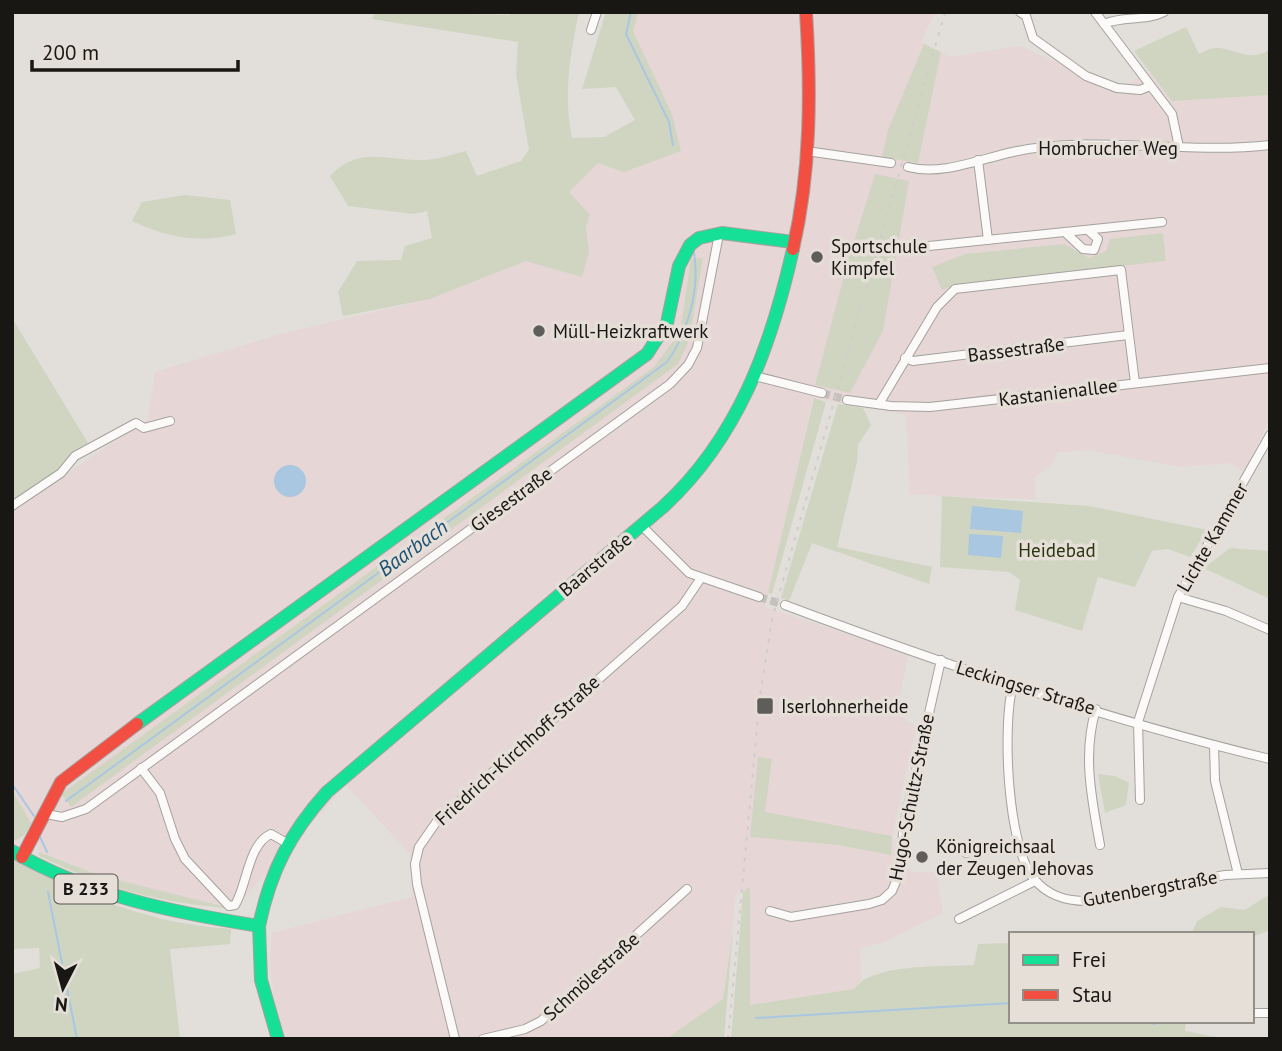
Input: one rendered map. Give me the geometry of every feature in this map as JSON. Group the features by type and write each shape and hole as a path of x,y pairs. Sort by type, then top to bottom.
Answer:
{"main road":[{"name":"Baarstraße","path":"278,1039 261,980 259,926 270,875 285,842 310,811 350,771 678,492 716,450 755,376 776,314 793,242 806,151 806,12"},
{"name":"Giesestraße","path":"17,854 47,814 56,787 69,773 647,354 668,320 684,250 697,237 719,234 793,242"},
{"name":"B 233","path":"17,854 87,889 126,902 188,917 259,926"}],"street":[{"path":"591,30 597,12"},
{"path":"1020,12 1026,16 1033,38 1086,76 1116,88 1140,90 1150,86"},
{"path":"1095,12 1172,114 1179,148"},
{"path":"1104,24 1116,19 1143,18 1164,12"},
{"name":"Hombrucher Weg","path":"908,167 927,171 1035,148 1069,145 1225,149 1270,145"},
{"path":"806,151 891,163"},
{"path":"978,160 988,240"},
{"path":"929,246 1090,232 1162,222"},
{"path":"1067,234 1083,248 1094,250 1098,239 1090,232"},
{"name":"Giesestraße","path":"47,814 62,817 86,809 670,383 688,365 697,348 719,234"},
{"path":"879,404 937,307 955,289 1121,270 1135,383"},
{"name":"Bassestraße","path":"905,358 913,361 1128,335"},
{"name":"Kastanienallee","path":"847,400 930,407 1270,368"},
{"path":"755,376 821,393"},
{"path":"12,506 61,473 75,456 136,423 144,428 170,421"},
{"name":"Lichte Kammer","path":"1140,800 1138,722 1178,597 1270,435"},
{"path":"641,525 680,566 701,578 759,597"},
{"name":"Friedrich-Kirchhoff-Straße","path":"455,1039 417,884 415,864 422,839 437,821 501,762 682,606 701,578"},
{"path":"1178,597 1226,611 1270,630"},
{"name":"Leckingser Straße","path":"785,605 819,620 1013,684 1214,745 1270,759"},
{"name":"Hugo-Schultz-Straße","path":"770,911 790,917 804,915 869,904 882,900 892,891 899,874 904,824 941,660"},
{"path":"958,919 1035,881 1018,846 1009,756 1013,684"},
{"path":"1096,709 1089,731 1088,756 1100,845"},
{"path":"1214,745 1215,781 1238,874"},
{"path":"141,768 160,793 175,839 185,859 229,906 235,905 242,894 261,841 271,834 285,842"},
{"path":"948,842 966,853 1018,846"},
{"name":"Gutenbergstraße","path":"1035,881 1054,895 1074,901 1238,874 1270,873"},
{"name":"Schmölestraße","path":"483,1039 525,1029 541,1021 687,889"}],"shaded area":[{"path":"639,12 935,12 921,42 950,57 1020,46 1107,84 1127,84 1150,73 1172,101 1270,95 1270,419 1244,471 1230,463 1180,467 1089,450 1058,452 1051,465 1034,478 1036,499 963,497 910,494 906,415 813,398 765,607 908,654 897,714 916,727 892,836 896,859 912,872 936,872 943,913 884,942 860,948 861,979 854,989 750,1005 749,888 736,895 723,999 666,1039 286,1039 274,1000 270,964 272,933 412,897 413,857 346,785 234,909 98,875 39,852 31,823 12,790 12,510 148,419 155,372 281,334 430,299 526,261 589,252 586,228 590,215 568,192 598,162 672,114 633,31"}],"green space":[{"path":"376,12 509,15 510,12 579,12 569,75 568,107 572,138 604,137 635,120 616,87 582,89 606,12 639,12 633,31 672,114 681,151 624,172 598,163 569,192 590,215 586,228 589,252 582,277 526,261 430,299 343,316 338,292 357,261 401,260 405,246 432,238 427,211 414,214 348,206 330,176 341,166 363,158 428,160 466,151 477,176 521,161 529,150 516,74 518,42 372,19"},
{"path":"1186,27 1199,54 1209,49 1222,48 1255,55 1270,49 1270,95 1172,101 1134,51"},
{"path":"924,44 941,52 918,163 882,157 888,130"},
{"path":"875,174 909,181 883,331 850,393 815,385 848,261"},
{"path":"185,195 230,200 236,234 209,238 183,237 132,221 142,202"},
{"path":"1163,233 1166,261 957,284 942,290 932,267 965,254 1064,244 1089,258 1106,251 1110,239"},
{"path":"703,258 689,341 678,364 71,807 61,794 654,367 680,332 691,259"},
{"path":"12,318 88,443 69,456 59,471 12,500"},
{"path":"814,398 826,402 772,594 768,593"},
{"path":"838,404 863,408 871,425 858,445 857,462 837,547 932,567 929,584 812,543 789,601 781,598"},
{"name":"Heidebad","path":"942,496 1089,506 1207,530 1190,557 1168,549 1152,551 1135,587 1098,577 1082,631 1015,610 1020,580 1009,572 940,567"},
{"path":"1230,548 1270,551 1270,599 1204,568"},
{"path":"758,757 772,759 765,812 892,836 891,855 839,845 750,837"},
{"path":"1098,774 1115,776 1129,783 1126,805 1105,813"},
{"path":"12,790 31,823 22,837 16,840 12,840"},
{"path":"39,852 98,875 234,909 181,903 134,893 65,868 39,856"},
{"path":"12,858 64,884 118,906 173,921 231,929 230,944 170,949 180,1039 12,1039 12,974 40,968 39,948 12,949"},
{"path":"750,887 750,1005 854,989 863,981 892,971 974,965 978,944 1009,943 1009,1023 1186,1023 1185,1031 1226,1039 731,1039 743,892"},
{"path":"1270,894 1270,930 1254,936 1254,932 1192,932 1197,921 1221,907 1245,910"},
{"path":"733,928 724,1039 666,1039 723,999"}],"water":[{"path":"290,465 302,469 306,481 302,493 290,497 278,493 274,481 278,469"},
{"path":"972,506 1023,511 1021,533 970,529"},
{"path":"969,534 1003,536 1001,558 968,555"}],"waterway":[{"name":"Baarbach","path":"631,12 626,34 669,122 673,145"},
{"name":"Baarbach","path":"66,801 667,362 681,338 691,310 695,281 694,253"},
{"path":"12,784 34,816"},
{"path":"40,837 47,852"},
{"name":"Baarbach","path":"48,892 77,1039"},
{"path":"756,1018 1009,1003"},
{"path":"672,1039 689,1038"}],"tunnel":[{"path":"822,393 847,400"},
{"path":"759,597 785,605"}],"railway":[{"path":"728,1039 760,696 772,619 945,12"}],"traffic: fast":[{"path":"137,724 647,354 667,323 679,266 690,245 699,238 722,233 793,242"},
{"path":"259,926 269,888 283,854 302,823 327,792 663,507 712,451 748,389 762,356 793,249"},
{"path":"12,851 41,867 101,891 194,915 259,926 261,980 278,1039"}],"traffic: jam":[{"path":"793,249 803,190 808,131 806,12"},
{"path":"22,857 61,782 137,724"}],"place":[{"name":"Sportschule Kimpfel","path":"817,257"},
{"name":"Müll-Heizkraftwerk","path":"539,331"},
{"name":"Iserlohnerheide","path":"765,706"},
{"name":"Königreichsaal der Zeugen Jehovas","path":"922,857"}]}
